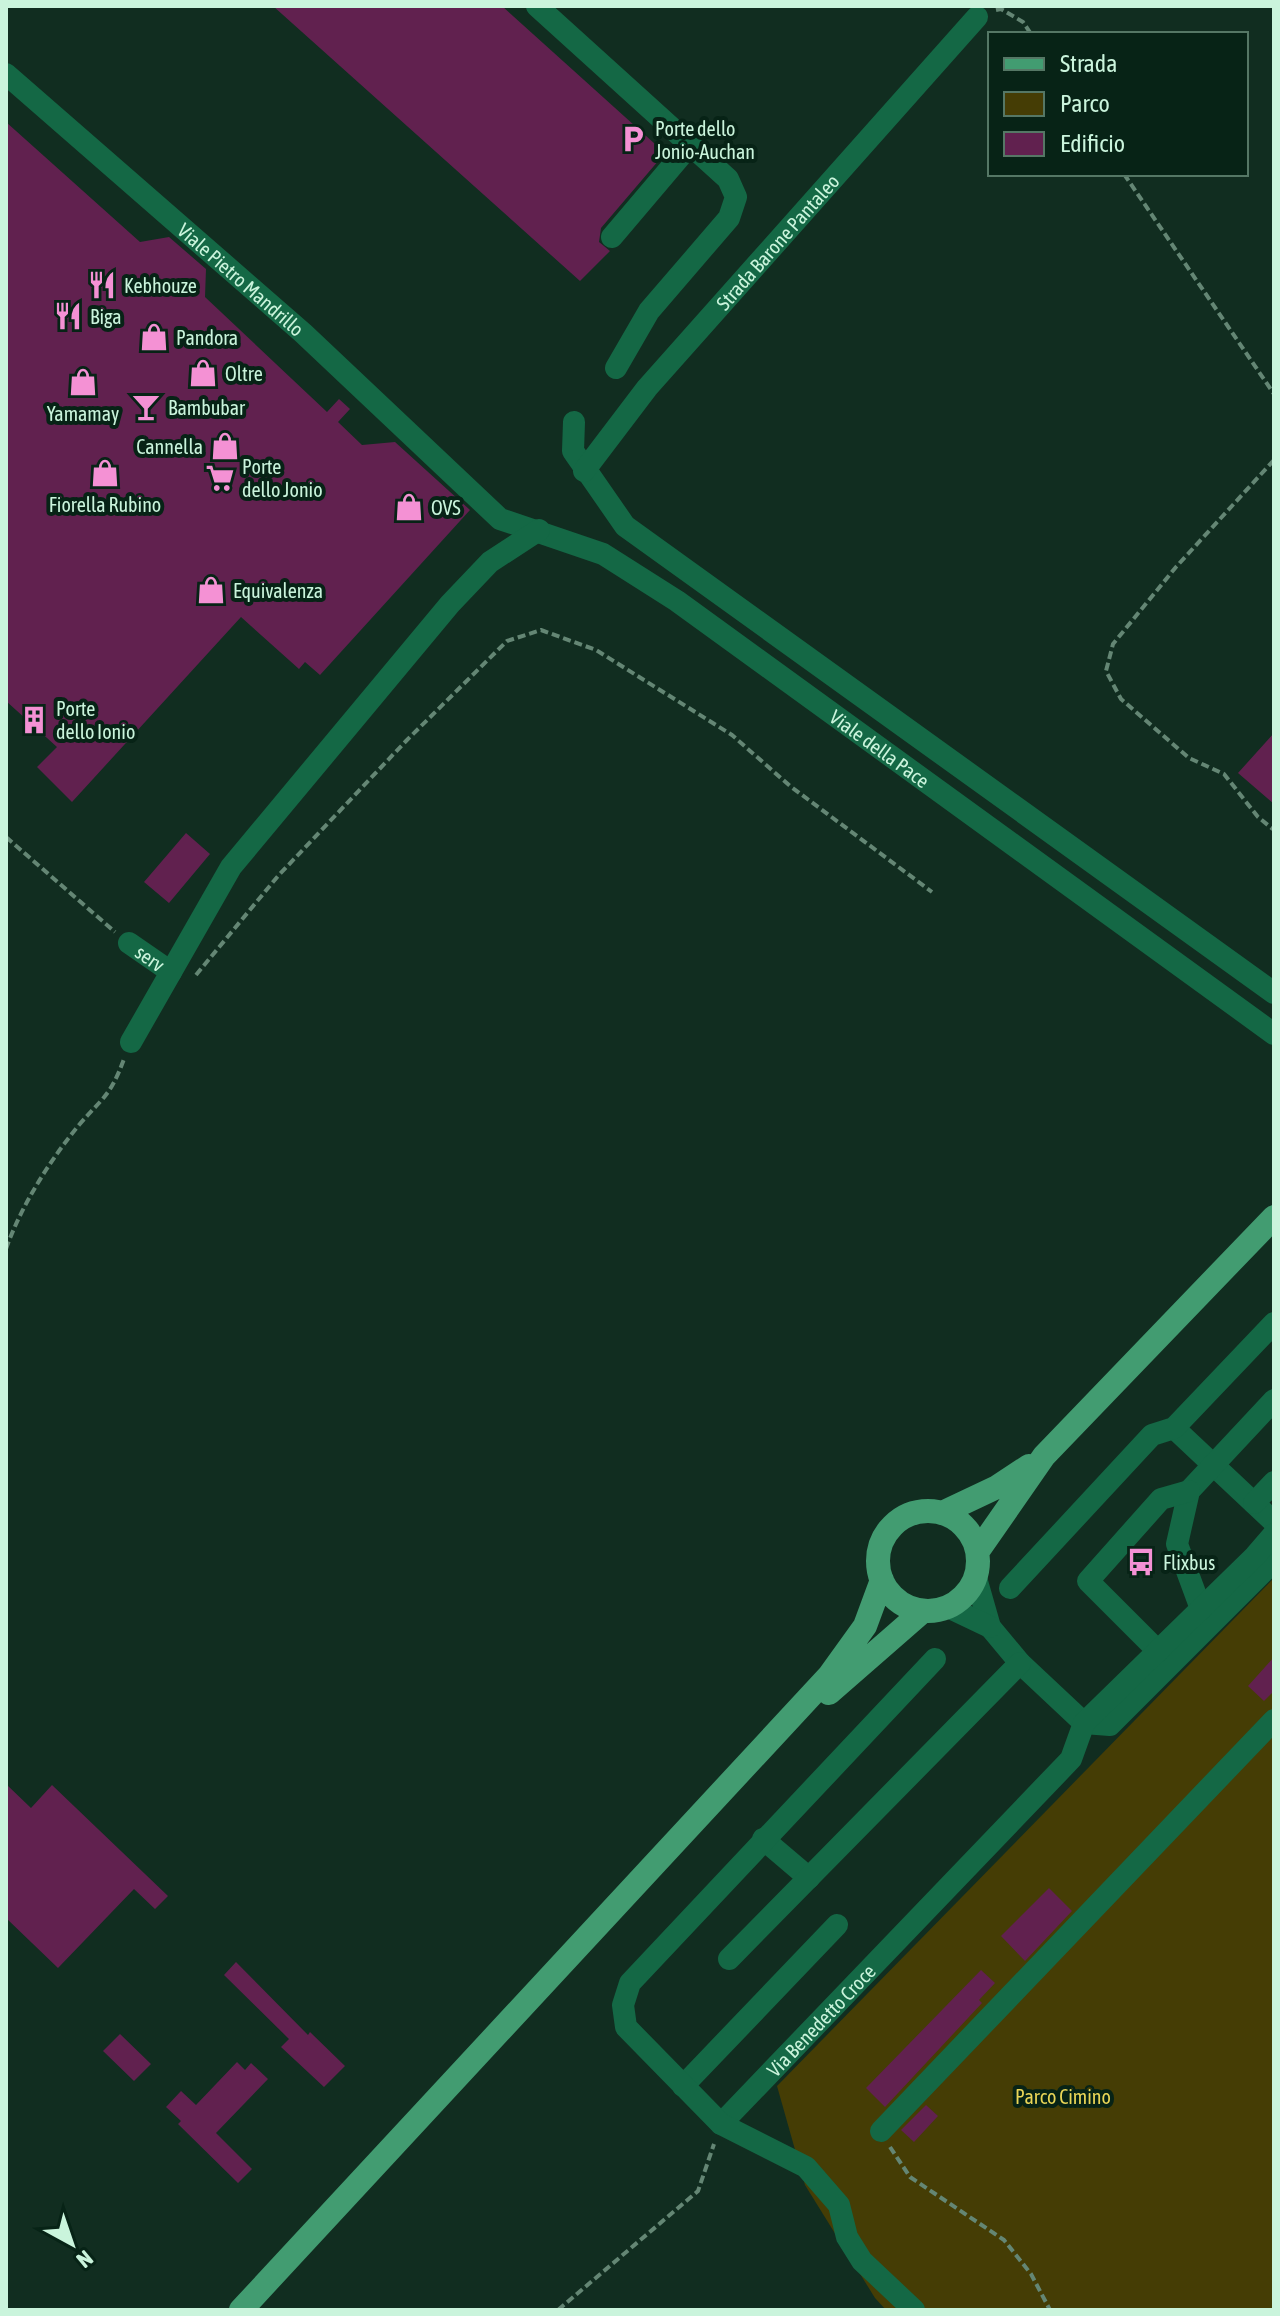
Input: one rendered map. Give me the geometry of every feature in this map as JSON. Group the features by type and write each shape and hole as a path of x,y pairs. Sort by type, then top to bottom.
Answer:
{"main road":[{"path":"882,1580 898,1601 923,1611 948,1607 969,1590 976,1578 978,1551 1044,1456 1274,1217"},
{"path":"241,2310 747,1768 829,1676 865,1626 882,1580 880,1549 897,1522 911,1514 942,1513 997,1487 1044,1456"},
{"path":"942,1513 965,1527 978,1551"},
{"path":"747,1768 923,1611"}],"street":[{"path":"537,6 728,179 736,197 729,218 649,311 616,368"},
{"name":"Strada Barone Pantaleo","path":"584,471 647,388 977,17"},
{"name":"Viale Pietro Mandrillo","path":"6,74 303,333 470,491"},
{"path":"612,237 690,145"},
{"name":"Viale della Pace","path":"574,422 573,451 625,526 1274,993"},
{"name":"Viale della Pace","path":"470,491 500,519 603,554 677,601 1274,1034"},
{"path":"130,1050 182,976 231,867 430,628 490,562 539,530"},
{"name":"serv","path":"129,943 182,976"},
{"path":"1010,1588 1152,1435 1174,1428 1274,1323"},
{"path":"1201,1609 1177,1544 1189,1491 1274,1400"},
{"path":"1174,1428 1274,1522"},
{"path":"1254,1503 1274,1482"},
{"path":"1158,1651 1088,1581 1161,1499 1189,1491"},
{"path":"1084,1723 1274,1534"},
{"path":"976,1578 990,1627 1020,1663 1084,1723 1110,1725 1274,1561"},
{"path":"948,1607 990,1627"},
{"path":"914,2310 862,2261 847,2237 839,2205 806,2167 721,2124 626,2027 623,2005 630,1983 935,1659"},
{"path":"729,1959 1020,1663"},
{"path":"881,2131 1274,1720"},
{"name":"Via Benedetto Croce","path":"721,2124 1071,1759 1084,1723"},
{"path":"763,1839 809,1878"},
{"path":"683,2086 837,1925"}],"path":[{"path":"977,17 1001,9 1023,22 1030,32"},
{"path":"1125,176 1274,394"},
{"path":"1274,460 1176,567 1113,644 1106,671 1121,699 1189,758 1224,774 1258,817 1274,830"},
{"path":"182,976 406,741 507,641 541,630 596,650 732,735 790,786 932,892"},
{"path":"6,837 129,943"},
{"path":"6,1249 21,1212 78,1125 112,1092 130,1050"},
{"path":"558,2310 698,2191 721,2124"},
{"path":"881,2131 910,2177 1004,2240 1031,2274 1050,2310"}],"green space":[{"name":"Parco Cimino","path":"1274,1578 1274,2310 886,2310 875,2298 805,2185 777,2086"}],"building":[{"path":"273,6 502,6 665,153 601,228 599,242 610,251 580,281"},
{"name":"Porte dello Jonio","path":"6,122 140,242 169,237 206,269 205,297 327,412 339,399 350,409 338,422 362,445 395,442 470,510 320,675 305,662 299,669 241,617 72,802 37,767 57,747 6,701"},
{"path":"1274,733 1274,804 1238,773"},
{"path":"186,833 210,854 169,903 144,882"},
{"path":"1274,1657 1274,1691 1264,1701 1248,1686"},
{"path":"6,1784 31,1808 52,1785 168,1896 155,1909 134,1889 58,1968 6,1918"},
{"path":"1049,1888 1072,1911 1025,1961 1001,1936"},
{"path":"236,1962 308,2035 310,2032 345,2066 324,2087 281,2047 289,2039 224,1975"},
{"path":"981,1970 995,1983 979,2000 982,2003 885,2107 866,2088"},
{"path":"120,2034 151,2064 134,2081 103,2051"},
{"path":"237,2062 245,2070 251,2063 268,2079 216,2133 252,2169 238,2183 178,2124 181,2121 166,2107 181,2091 196,2105"},
{"path":"926,2105 938,2116 914,2142 901,2130"}],"place":[{"name":"Porte dello Jonio-Auchan","path":"633,139"},
{"name":"Kebhouze","path":"102,285"},
{"name":"Biga","path":"68,316"},
{"name":"Pandora","path":"154,337"},
{"name":"Oltre","path":"203,373"},
{"name":"Yamamay","path":"83,382"},
{"name":"Bambubar","path":"146,407"},
{"name":"Cannella","path":"225,446"},
{"name":"Fiorella Rubino","path":"105,473"},
{"name":"Porte dello Jonio","path":"220,478"},
{"name":"OVS","path":"409,507"},
{"name":"Equivalenza","path":"211,590"},
{"name":"Porte dello Ionio","path":"34,720"},
{"name":"Flixbus","path":"1141,1562"}]}
